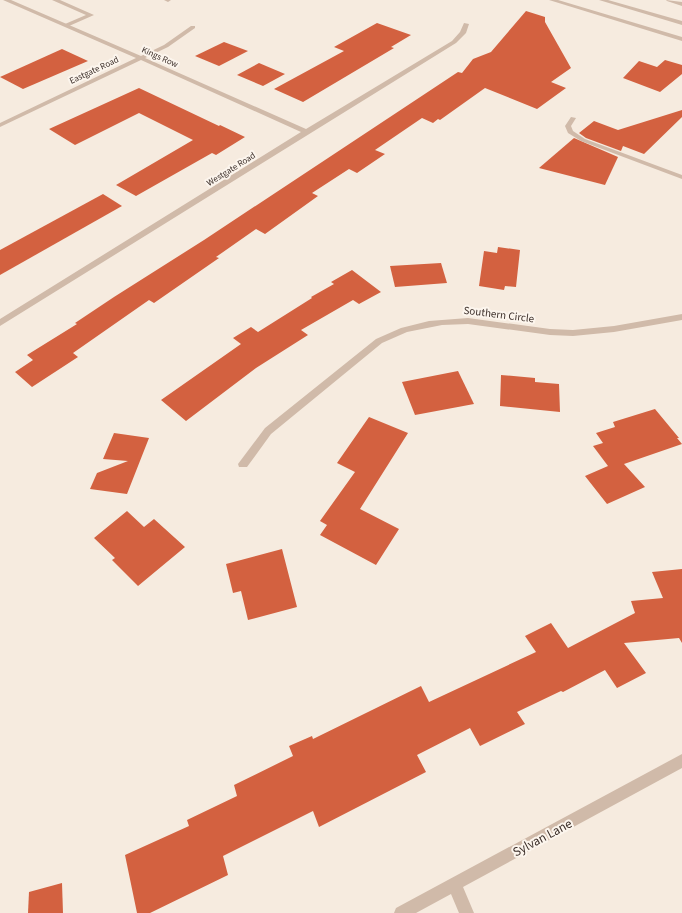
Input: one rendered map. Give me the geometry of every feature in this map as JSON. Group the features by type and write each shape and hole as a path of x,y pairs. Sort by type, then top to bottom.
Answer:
{"street":[{"name":"Kings Row","path":"6,0 67,25 306,132"},
{"path":"54,0 90,15 67,25"},
{"path":"552,0 682,39"},
{"path":"602,0 682,23"},
{"path":"669,0 682,4"},
{"name":"Westgate Road","path":"0,323 306,132 454,42 463,33 466,24"},
{"name":"Eastgate Road","path":"0,124 166,46 193,27"},
{"path":"573,118 568,126 570,132 584,140 682,177"},
{"name":"Southern Circle","path":"243,464 268,431 379,341 398,330 423,324 454,321 483,322 544,332 573,333 682,317"},
{"name":"Sylvan Lane","path":"401,913 682,762"},
{"path":"454,884 467,913"}],"building":[{"path":"526,11 545,17 545,22 571,68 551,82 566,88 537,109 485,88 440,120 438,119 433,123 422,118 375,150 385,154 357,173 349,169 312,193 318,196 265,234 256,229 216,257 219,258 154,303 149,300 73,353 78,357 32,387 15,372 33,360 27,355 77,324 75,323 204,240 458,72 462,73 473,59 491,52"},
{"path":"377,23 411,35 391,47 394,48 303,102 274,89 344,51 334,47"},
{"path":"224,42 248,51 219,66 195,56"},
{"path":"62,49 88,61 23,89 0,77"},
{"path":"665,60 682,65 682,74 660,92 623,78 639,61 657,67"},
{"path":"259,63 285,74 263,86 237,75"},
{"path":"139,88 245,137 216,155 212,153 136,196 116,185 193,140 139,113 75,145 49,129"},
{"path":"682,110 682,117 644,154 623,146 621,151 586,138 579,133 594,121 618,130"},
{"path":"574,138 618,157 605,185 539,168"},
{"path":"103,194 122,206 0,275 0,250"},
{"path":"498,247 520,250 516,287 505,286 504,290 479,286 484,251 497,253"},
{"path":"441,263 447,283 395,287 390,266"},
{"path":"352,270 381,292 359,304 353,300 301,330 308,335 256,368 186,421 161,400 241,344 233,338 251,327 258,332 312,298 311,297 334,284 331,282"},
{"path":"458,371 474,404 415,415 402,382"},
{"path":"501,375 535,378 535,382 559,384 560,412 500,406"},
{"path":"655,409 679,438 677,438 682,444 624,464 645,487 607,504 585,476 608,466 593,446 603,443 596,433 615,427 613,422"},
{"path":"369,417 408,433 360,509 399,529 376,565 320,535 327,525 320,521 355,472 337,463"},
{"path":"114,433 149,438 127,494 90,489 97,473 128,461 103,459"},
{"path":"127,511 144,527 154,519 185,547 138,586 112,560 115,558 94,538"},
{"path":"282,549 297,607 248,620 241,591 233,593 226,564"},
{"path":"682,569 682,643 679,638 624,643 646,673 617,688 605,670 563,692 561,691 517,712 525,724 480,746 470,728 417,755 426,772 319,827 313,811 223,856 228,875 150,913 137,913 125,855 189,826 187,820 237,796 234,785 293,756 289,746 312,736 313,739 421,686 429,702 536,652 525,636 551,623 568,648 635,613 631,601 663,598 652,572"},
{"path":"62,883 63,913 28,913 29,892"}]}
